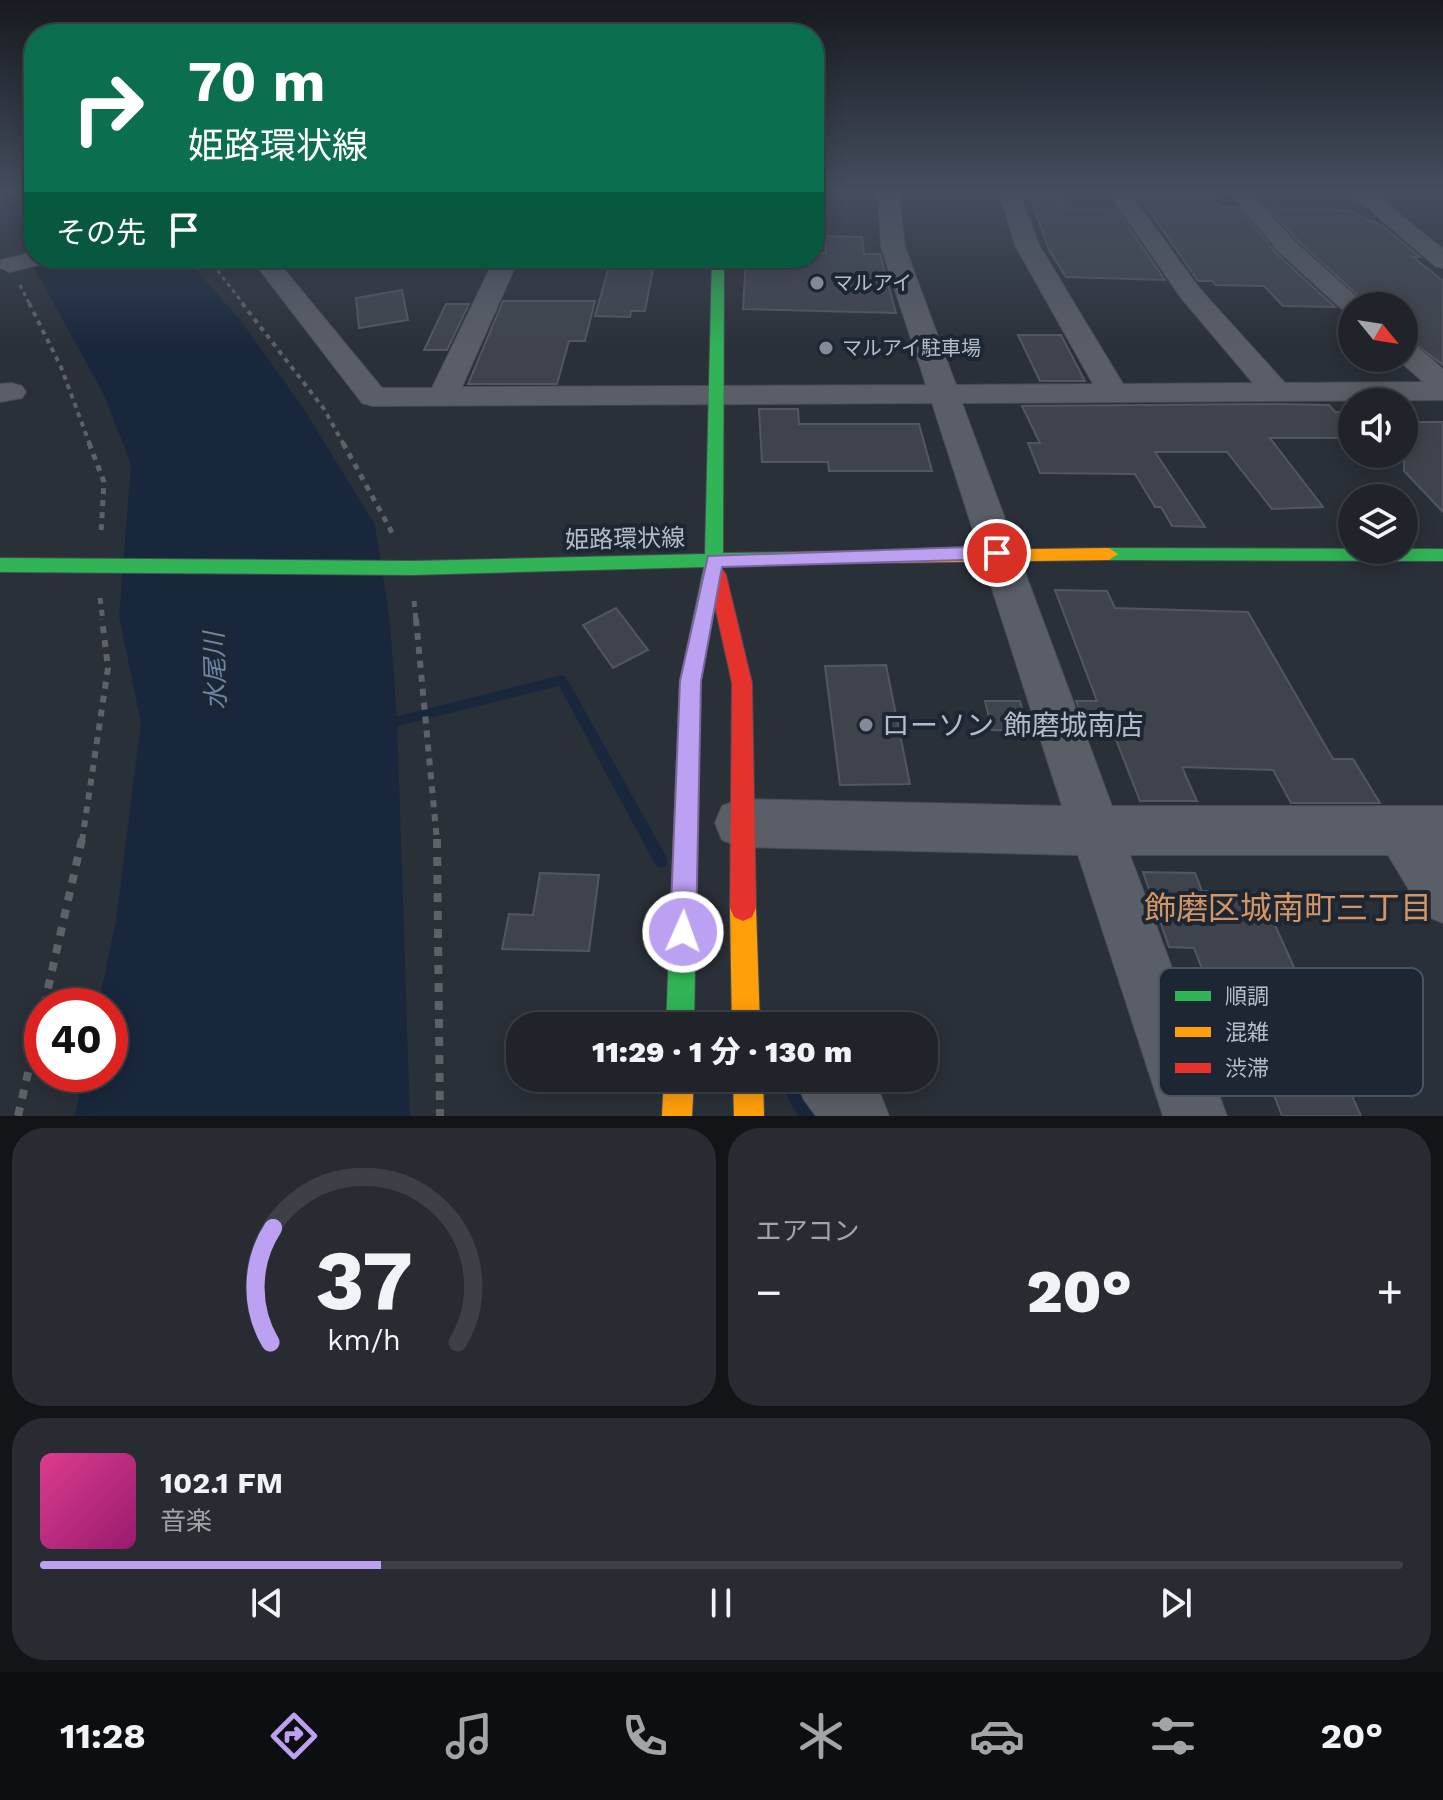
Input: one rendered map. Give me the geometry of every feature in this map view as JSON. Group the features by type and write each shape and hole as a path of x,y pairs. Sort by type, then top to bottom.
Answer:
{"street":[{"path":"893,244 1159,1014"},
{"path":"1027,244 1113,393"},
{"path":"1155,244 1191,294 1276,391"},
{"path":"1285,244 1338,292"},
{"path":"1422,244 1443,261"},
{"path":"10,265 24,262"},
{"path":"271,268 373,397 1443,391"},
{"path":"443,397 502,268"},
{"path":"680,1012 690,681 714,561 713,396 718,268"},
{"path":"1418,362 1443,384"},
{"name":"姫路環状線","path":"0,565 412,568 997,553 1443,555"},
{"path":"714,561 742,683 740,823 746,1003"},
{"path":"740,823 1094,831 1423,830 1443,896"},
{"path":"677,1116 678,1092"},
{"path":"748,1092 749,1116"},
{"path":"837,1092 857,1116"},
{"path":"1188,1096 1195,1116"}],"path":[{"path":"10,265 61,367 104,482 96,564 108,668 83,836 48,988"},
{"path":"216,268 324,409 412,568 439,860 440,1116"},
{"path":"18,1116 24,1090"}],"water":[{"name":"水尾川","path":"34,268 194,268 241,321 304,409 375,525 390,622 397,720 410,1116 75,1116 80,1092 128,1092 128,988 102,988 116,920 141,723 119,616 131,464 103,393"}],"building":[{"name":"マルアイ","path":"825,244 863,244 864,254 880,254 896,313 743,309 745,268 824,268"},
{"path":"1047,244 1140,244 1165,280 1066,277"},
{"path":"1172,244 1269,244 1335,307 1283,306 1264,286 1216,285 1212,281 1198,281"},
{"path":"1301,244 1405,244 1420,257 1413,257 1443,281 1443,365 1418,346 1418,292 1354,292"},
{"path":"609,268 653,268 645,311 631,311 630,317 595,316"},
{"path":"402,290 408,320 359,328 356,298"},
{"path":"503,301 595,301 585,341 569,341 557,384 468,384"},
{"path":"446,304 469,304 447,350 424,350"},
{"path":"1018,335 1061,335 1085,381 1040,381"},
{"path":"1329,405 1338,412 1338,438 1270,438 1323,507 1272,509 1227,452 1155,452 1205,527 1172,526 1161,507 1155,507 1135,474 1040,473 1028,443 1040,443 1022,406"},
{"path":"759,409 798,409 799,424 919,424 932,471 829,471 828,462 762,462"},
{"path":"1418,422 1443,422 1443,512 1404,468 1418,468"},
{"path":"1055,590 1107,591 1115,608 1248,612 1333,759 1353,759 1380,803 1291,803 1273,770 1182,767 1197,801 1140,801 1115,737 1089,737 1076,701 1097,701"},
{"path":"616,608 648,650 613,668 583,625"},
{"name":"ローソン 飾磨城南店","path":"886,665 910,784 840,785 825,666"},
{"path":"985,701 1020,701 1028,731 992,730"},
{"path":"1143,872 1195,873 1202,891 1261,894 1294,968 1202,968 1194,948 1169,947"},
{"path":"540,873 599,875 589,951 502,949 509,914 533,915"},
{"path":"1274,1096 1352,1096 1361,1116 1282,1116"}],"waterway":[{"path":"386,724 562,680 661,861"},
{"path":"793,1092 807,1116"}],"traffic: fast":[{"path":"680,1012 690,681 714,561 718,268"},
{"path":"1109,554 1443,555"},
{"path":"0,565 412,568 792,558"}],"traffic: slow":[{"path":"792,558 1109,554"},
{"path":"743,908 746,1012"},
{"path":"677,1116 678,1092"},
{"path":"748,1092 749,1116"}],"traffic: jam":[{"path":"717,575 742,683 743,908"}],"place":[{"name":"マルアイ","path":"817,283"},
{"name":"マルアイ駐車場","path":"826,348"},
{"name":"ローソン 飾磨城南店","path":"866,725"}],"district":[{"name":"飾磨区城南町三丁目","path":"1288,908"}],"route":[{"path":"683,932 690,681 714,561 997,553"}]}
